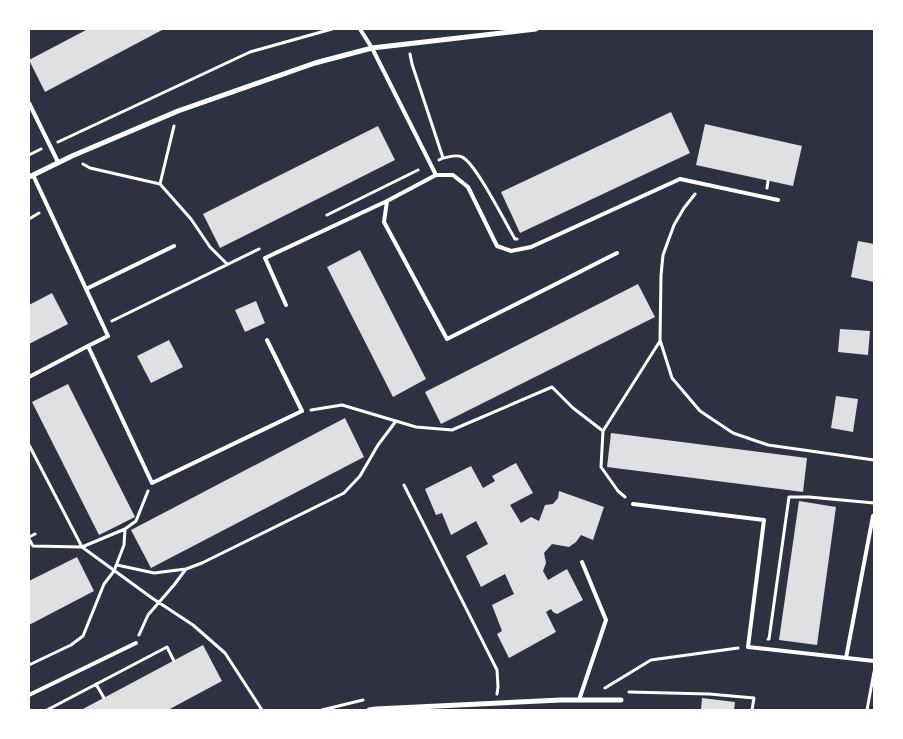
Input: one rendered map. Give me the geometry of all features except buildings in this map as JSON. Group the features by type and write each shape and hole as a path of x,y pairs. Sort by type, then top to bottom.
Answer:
{"street":[{"path":"31,176 58,162 178,111 316,63 372,48 536,29"},
{"path":"369,710 580,700 621,700"}],"lane":[{"path":"360,29 372,48 436,175"},
{"path":"29,103 58,162"},
{"path":"286,305 265,258 387,201 436,175 453,174 468,187 497,246 511,251 531,247 680,179 778,200"},
{"path":"29,377 108,336 31,176"},
{"path":"387,201 384,222 447,339 616,253"},
{"path":"86,289 174,246"},
{"path":"88,346 152,483 302,411 266,340"},
{"path":"633,504 764,520 748,647 874,661"},
{"path":"846,658 873,516"},
{"path":"580,700 606,620 582,562"},
{"path":"29,695 136,643"}],"path":[{"path":"29,155 250,52 329,29"},
{"path":"408,44 412,64 443,158"},
{"path":"160,184 178,111"},
{"path":"431,164 454,155 464,157 476,170 515,239 525,241"},
{"path":"72,156 90,168 160,184 191,219 210,247 226,264"},
{"path":"767,188 768,181"},
{"path":"708,185 694,195 684,208 674,225 663,255 660,340 672,378 700,410 733,433 768,445 874,460"},
{"path":"633,504 618,491 601,466 603,431 660,340"},
{"path":"302,411 342,405 416,427 452,430 552,387 573,408 603,431"},
{"path":"117,565 154,573 186,569 344,492 360,476 378,445 396,421"},
{"path":"29,445 82,547 114,572 193,625 225,653 262,710"},
{"path":"35,534 29,538 32,546 82,547 125,529 136,521 152,483"},
{"path":"404,485 497,670 497,694"},
{"path":"609,692 599,692 651,660 748,647 769,639 789,497 874,503"},
{"path":"29,665 70,645 83,636 104,584 117,565 124,545 125,529"},
{"path":"136,643 148,615 186,569"},
{"path":"47,710 56,708 96,684 167,647 174,661"},
{"path":"867,710 874,672"},
{"path":"96,684 104,698"},
{"path":"629,692 708,694 754,698 752,710"}]}
